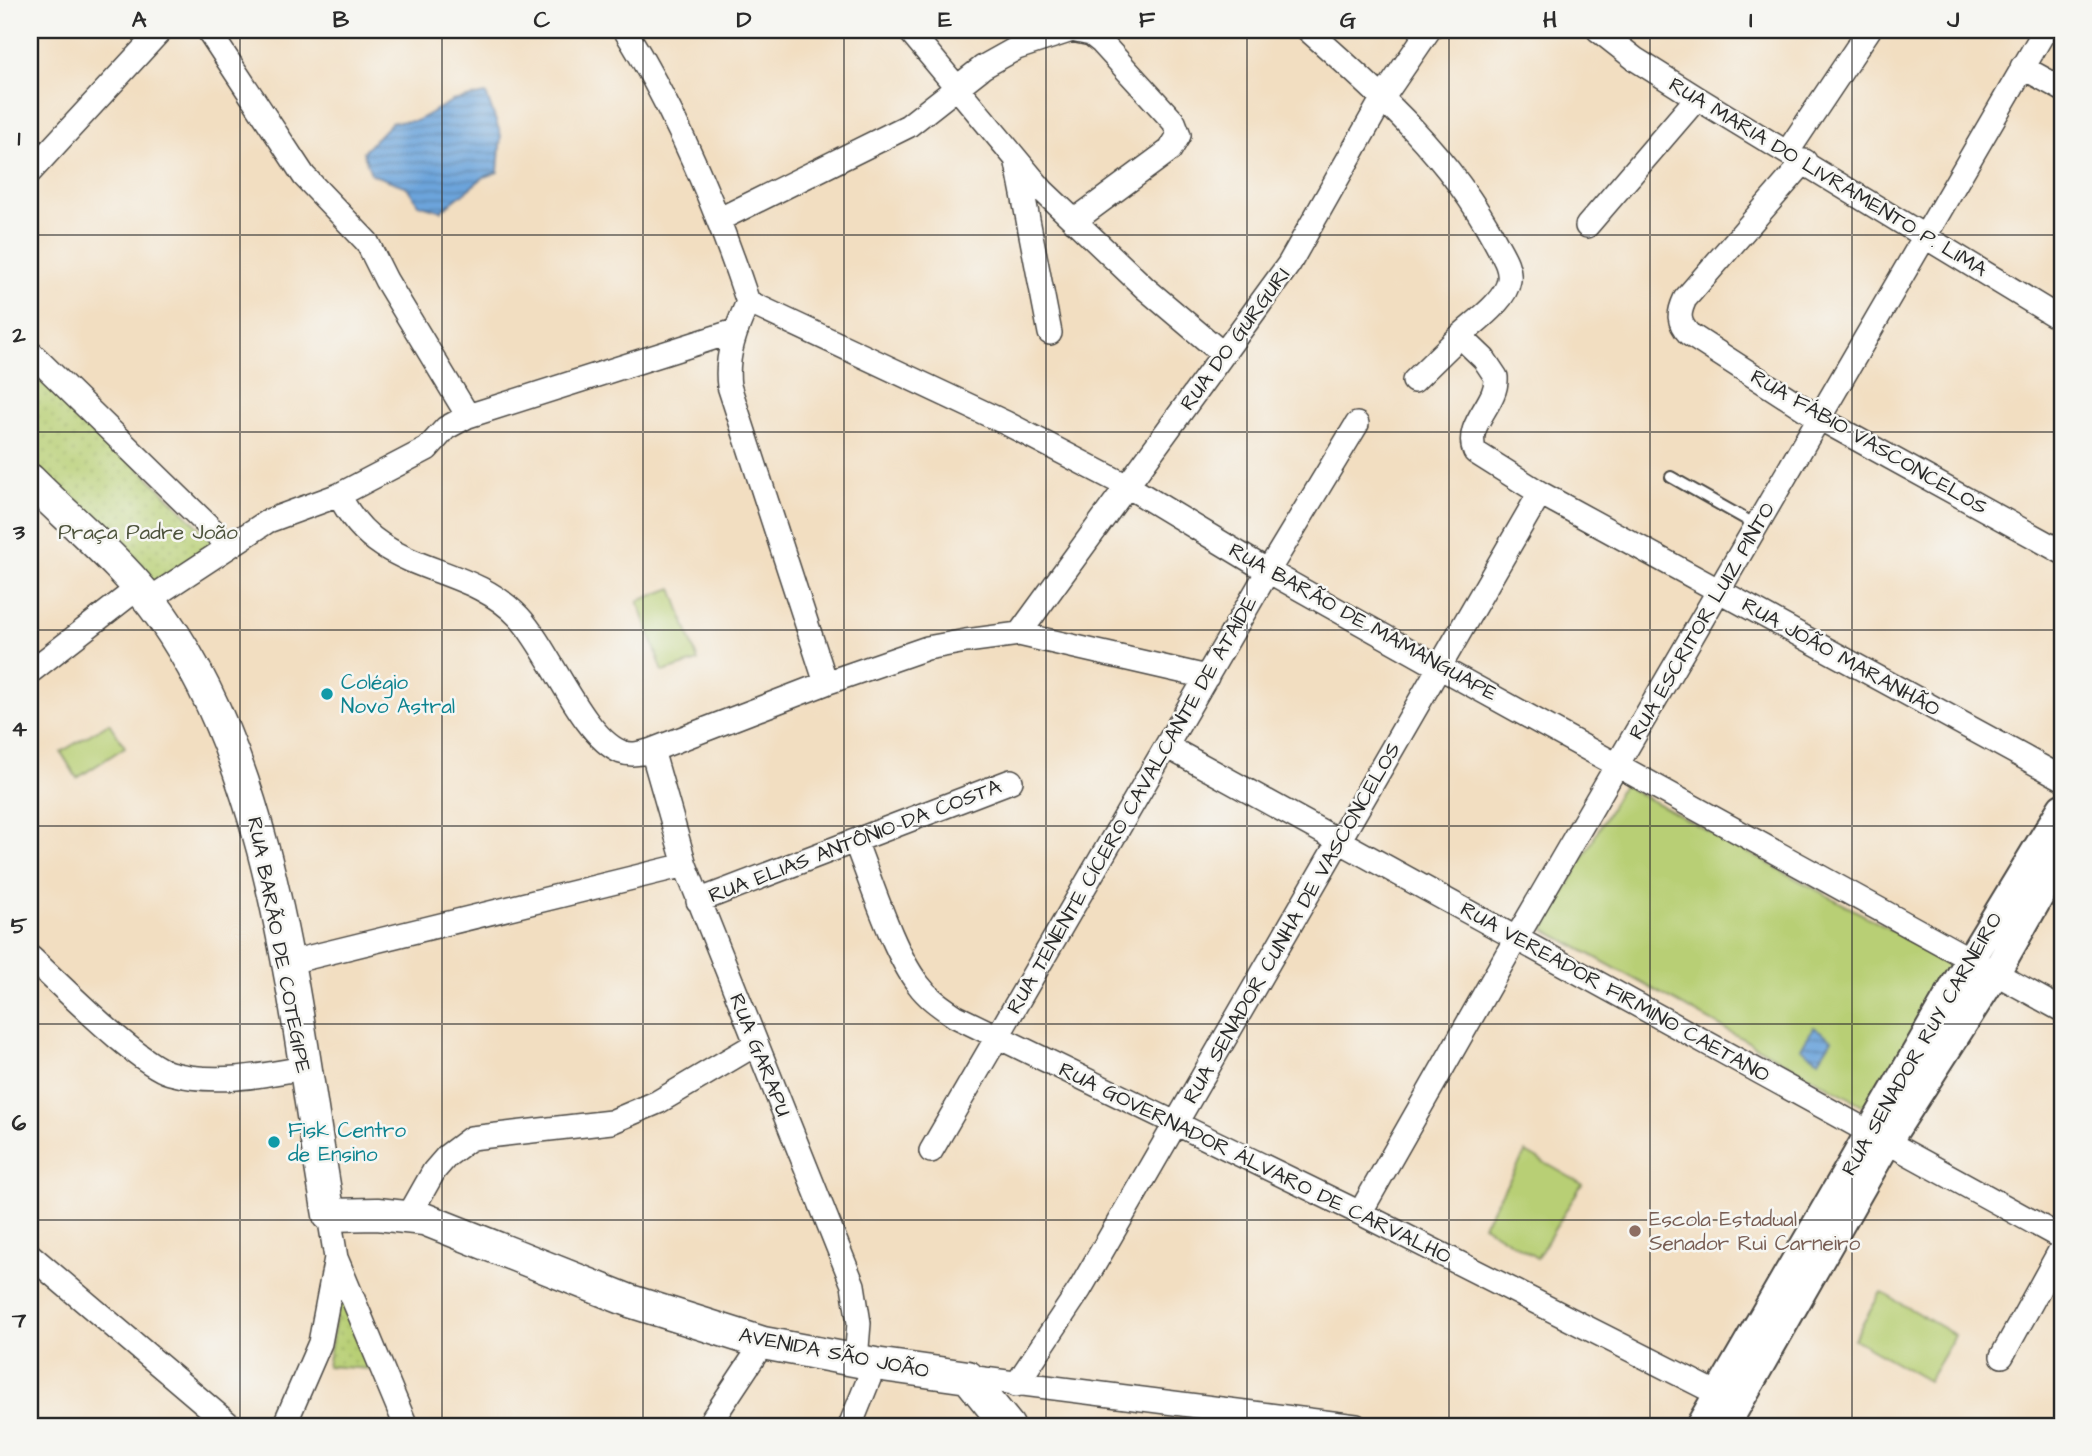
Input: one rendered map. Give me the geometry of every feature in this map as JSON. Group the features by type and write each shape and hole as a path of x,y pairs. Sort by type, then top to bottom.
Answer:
{"main road":[{"name":"RUA BARÃO DE COTEGIPE","path":"30,480 144,594 176,638 220,723 239,769 265,861 286,963 329,1215"},
{"name":"AVENIDA SÃO JOÃO","path":"329,1215 408,1217 442,1224 629,1301 763,1343 968,1377"},
{"path":"968,1377 1008,1426"}],"street":[{"path":"30,172 161,30"},
{"path":"208,30 304,176 367,242 386,280 468,416"},
{"path":"625,30 667,103 720,219 748,302 734,331 727,369 734,405 826,683"},
{"path":"720,219 908,126 983,67 1017,48 1072,30 1081,31 1101,42 1174,122 1179,135 1170,150 1074,221"},
{"path":"1308,30 1384,96 1458,183 1483,218 1508,266 1508,286 1502,295 1414,381"},
{"name":"RUA DO GURGURI","path":"1020,634 1295,255 1384,96 1429,30"},
{"name":"RUA MARIA DO LIVRAMENTO P. LIMA","path":"1598,30 1635,59 2062,320"},
{"path":"1796,156 1869,30"},
{"name":"RUA ESCRITOR LUIZ PINTO","path":"1360,1213 1517,937 2045,30"},
{"path":"914,31 1017,163 1145,288 1223,354"},
{"path":"2022,67 2062,89"},
{"path":"1587,226 1698,98"},
{"name":"RUA FÁBIO VASCONCELOS","path":"1796,156 1685,299 1679,319 1689,334 1819,418 2062,552"},
{"path":"1017,163 1050,333"},
{"name":"RUA BARÃO DE MAMANGUAPE","path":"748,302 1006,423 1129,487 1268,571 1439,667 2062,1010"},
{"path":"30,672 144,594 268,522 339,495 427,449 446,428 468,416 734,331"},
{"name":"RUA JOÃO MARANHÃO","path":"1460,336 1484,359 1496,377 1494,395 1473,432 1472,444 1475,452 1540,493 2062,778"},
{"path":"30,352 229,546"},
{"name":"RUA TENENTE CÍCERO CAVALCANTE DE ATAÍDE","path":"931,1151 1268,571 1357,424"},
{"name":"RUA SENADOR CUNHA DE VASCONCELOS","path":"1016,1385 1080,1289 1341,842 1540,493"},
{"path":"339,495 351,519 379,545 477,589 515,613 531,631 578,707 613,747 631,754 652,750 826,683 927,648 1020,634 1207,677"},
{"name":"RUA VEREADOR FIRMINO CAETANO","path":"1168,747 2062,1238"},
{"name":"RUA GARAPU","path":"652,750 698,901 853,1285 865,1362 850,1426"},
{"name":"RUA ELIAS ANTÔNIO DA COSTA","path":"698,901 1011,781"},
{"name":"RUA SENADOR RUY CARNEIRO","path":"1700,1426 1727,1408 1879,1138 1971,958 2062,808"},
{"name":"RUA GOVERNADOR ÁLVARO DE CARVALHO","path":"855,841 904,960 918,984 933,1001 955,1016 1360,1213 1727,1408"},
{"name":"RUA SENADOR RUY CARNEIRO","path":"1879,1138 1996,972 2062,856"},
{"path":"286,963 685,865"},
{"path":"30,957 138,1054 168,1073 236,1078 303,1068"},
{"path":"408,1217 434,1171 447,1156 471,1138 611,1122 658,1102 756,1044"},
{"name":"RUA BARÃO DE COTEGIPE","path":"329,1215 336,1258 407,1426"},
{"path":"2002,1356 2062,1247"},
{"path":"30,1255 231,1426"},
{"path":"284,1426 320,1343 336,1258"},
{"path":"708,1426 763,1343"},
{"name":"AVENIDA SÃO JOÃO","path":"968,1377 1356,1426"}],"lane":[{"path":"1671,477 1756,525"}],"green space":[{"name":"Praça Padre João","path":"30,361 214,542 150,590 30,470"},
{"path":"672,588 698,661 663,672 638,601"},
{"path":"109,723 125,747 77,778 61,752"},
{"path":"1623,785 1956,965 1873,1111 1544,929"},
{"path":"1526,1152 1582,1184 1537,1258 1483,1225"},
{"path":"341,1291 369,1369 327,1366"},
{"path":"1881,1292 1955,1335 1928,1381 1854,1339"}],"water":[{"path":"486,94 501,135 498,172 484,177 441,211 418,204 407,187 371,174 363,152 392,122 416,121 452,101"},
{"path":"1814,1027 1832,1039 1819,1060 1801,1048"}],"place":[{"name":"Colégio Novo Astral","path":"327,694"},
{"name":"Fisk Centro de Ensino","path":"274,1142"},
{"name":"Escola Estadual Senador Rui Carneiro","path":"1635,1231"}]}
